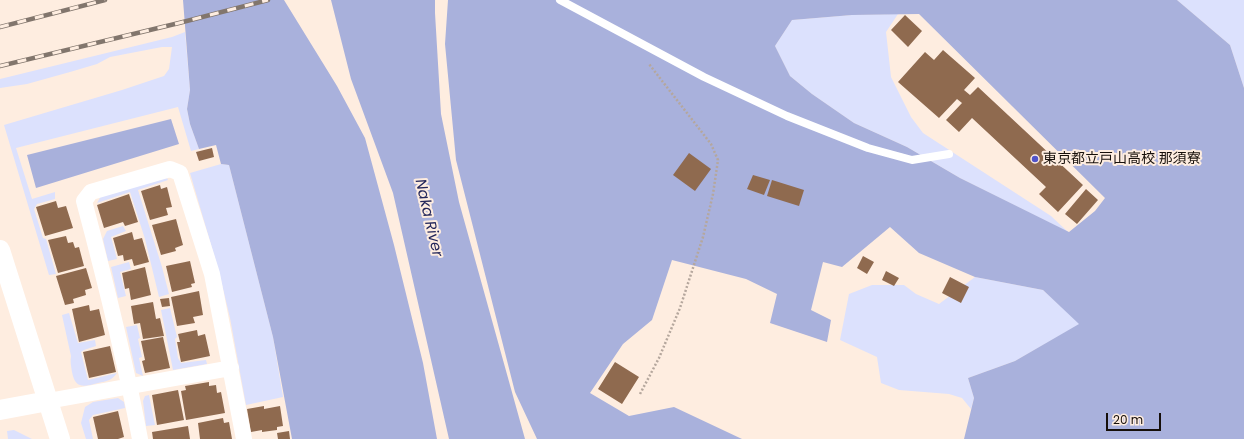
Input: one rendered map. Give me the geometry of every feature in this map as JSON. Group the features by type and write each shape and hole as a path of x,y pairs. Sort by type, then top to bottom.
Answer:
{"street":[{"path":"140,439 131,386 113,308 84,201 91,192 170,169 180,173 212,274 244,439"},
{"path":"0,250 60,439"},
{"path":"0,410 231,368"}],"lane":[{"path":"560,0 704,78 787,116 868,148 912,160 948,154"}],"path":[{"path":"640,394 659,358 680,308 703,237 713,194 718,160 711,144 645,59"}],"shaded area":[{"path":"183,0 284,0 337,86 365,138 394,245 423,363 437,439 292,439 273,337 229,165 221,164 216,145 199,149 190,124 187,109 190,90"},
{"path":"448,0 1177,0 1230,45 1244,88 1244,439 964,439 974,398 968,378 1015,361 1079,324 1043,290 975,277 919,253 890,227 842,267 823,262 811,310 831,320 827,342 770,323 777,294 746,279 672,260 652,320 623,344 590,393 629,416 674,407 742,439 537,439 515,392 456,160 445,44","holes":["919,14 1105,198 1095,211 1069,232 960,178 907,147 854,123 812,94 790,76 775,46 792,20 852,15"]},
{"path":"1177,0 1244,0 1244,88 1230,45"},
{"path":"898,14 886,32 891,77 911,117 923,133 1051,216 1068,232 960,178 907,147 854,123 812,94 790,76 775,46 792,20 852,15"},
{"path":"185,32 190,90 187,109 190,124 199,149 191,151 178,107 16,148 32,199 55,192 55,199 37,204 34,209 43,238 46,239 56,274 49,275 4,125 164,76 169,69 172,47 162,47 110,57 97,64 27,84 0,88 0,79 172,37"},
{"path":"221,164 229,165 273,337 283,397 246,405 230,318 219,272 190,173"},
{"path":"167,178 168,180 138,190 169,294 159,297 145,239 130,192 97,203 101,196"},
{"path":"123,226 126,231 111,237 117,259 108,261 103,239 107,231"},
{"path":"129,262 131,269 120,272 126,296 118,298 111,267"},
{"path":"975,277 1043,290 1080,324 1015,361 968,378 974,398 971,409 962,398 949,394 899,390 881,383 877,357 840,340 849,294 872,285 904,285 916,294 939,304"},
{"path":"170,308 177,337 175,339 178,358 181,363 206,360 207,364 173,370 161,310"},
{"path":"69,313 78,343 95,340 96,346 81,352 88,380 117,373 111,379 84,386 78,384 73,378 71,356 62,315"},
{"path":"137,325 142,357 139,358 143,376 136,373 126,327"},
{"path":"149,395 155,425 146,426 143,401 145,396"},
{"path":"118,398 124,402 125,408 93,415 89,420 93,439 86,439 81,423 85,407 93,402"},
{"path":"14,430 32,439 8,439 7,431"}],"water":[{"name":"Naka River","path":"331,0 435,0 441,114 459,202 525,439 449,439 393,193 351,79"},
{"path":"171,119 179,144 36,188 27,155"}],"building":[{"path":"905,15 922,31 908,47 891,30"},
{"name":"東京都立戸山高校 那須寮","path":"943,50 975,78 964,90 970,95 978,87 1083,185 1058,212 1039,194 1046,187 972,118 959,132 946,120 962,103 957,99 939,118 898,82 925,52 934,60"},
{"path":"212,148 214,157 199,161 196,152"},
{"path":"689,153 711,169 695,191 673,175"},
{"path":"753,175 770,180 764,195 747,189"},
{"path":"772,180 804,190 799,206 767,196"},
{"path":"160,185 161,189 167,187 172,207 166,208 168,215 150,220 141,191"},
{"path":"1086,189 1098,200 1077,224 1065,214"},
{"path":"129,194 138,222 125,226 123,222 104,228 97,205"},
{"path":"56,201 58,208 66,206 73,228 45,236 36,207"},
{"path":"176,219 183,245 175,248 176,251 161,255 152,225"},
{"path":"132,232 134,240 142,238 149,262 134,266 132,259 124,261 123,255 118,256 113,238"},
{"path":"66,236 68,243 73,242 75,248 79,247 84,266 58,273 48,240"},
{"path":"863,256 874,262 867,274 857,268"},
{"path":"190,261 195,283 191,284 192,287 172,292 166,266"},
{"path":"145,267 151,295 131,300 129,288 125,289 122,273"},
{"path":"86,268 92,288 85,290 86,295 73,299 74,303 65,305 56,276"},
{"path":"886,271 899,278 894,286 882,280"},
{"path":"950,277 969,287 961,303 942,293"},
{"path":"199,291 203,315 193,317 195,323 177,326 171,297"},
{"path":"169,298 170,306 162,307 160,299"},
{"path":"153,302 156,319 160,318 164,336 143,339 140,323 134,324 131,306"},
{"path":"89,305 90,311 99,309 105,335 79,342 72,309"},
{"path":"197,330 198,336 205,334 210,356 181,362 177,342 180,342 178,334"},
{"path":"163,337 170,368 145,373 142,361 145,360 141,341"},
{"path":"110,346 116,372 89,378 83,352"},
{"path":"615,362 639,377 622,404 598,389"},
{"path":"209,382 209,386 216,385 217,393 221,392 225,413 186,420 181,391 186,390 185,386"},
{"path":"178,390 184,420 157,425 152,395"},
{"path":"264,406 264,409 280,406 283,426 277,427 277,430 251,432 247,409"},
{"path":"118,411 124,437 118,439 98,439 93,417"},
{"path":"223,418 224,423 229,422 232,439 200,439 198,423"},
{"path":"188,426 190,439 153,439 152,432"},
{"path":"289,431 290,439 278,439 277,433"}],"railway":[{"path":"0,27 105,0"},
{"path":"0,66 268,0"}],"place":[{"name":"東京都立戸山高校 那須寮","path":"1035,159"}]}
